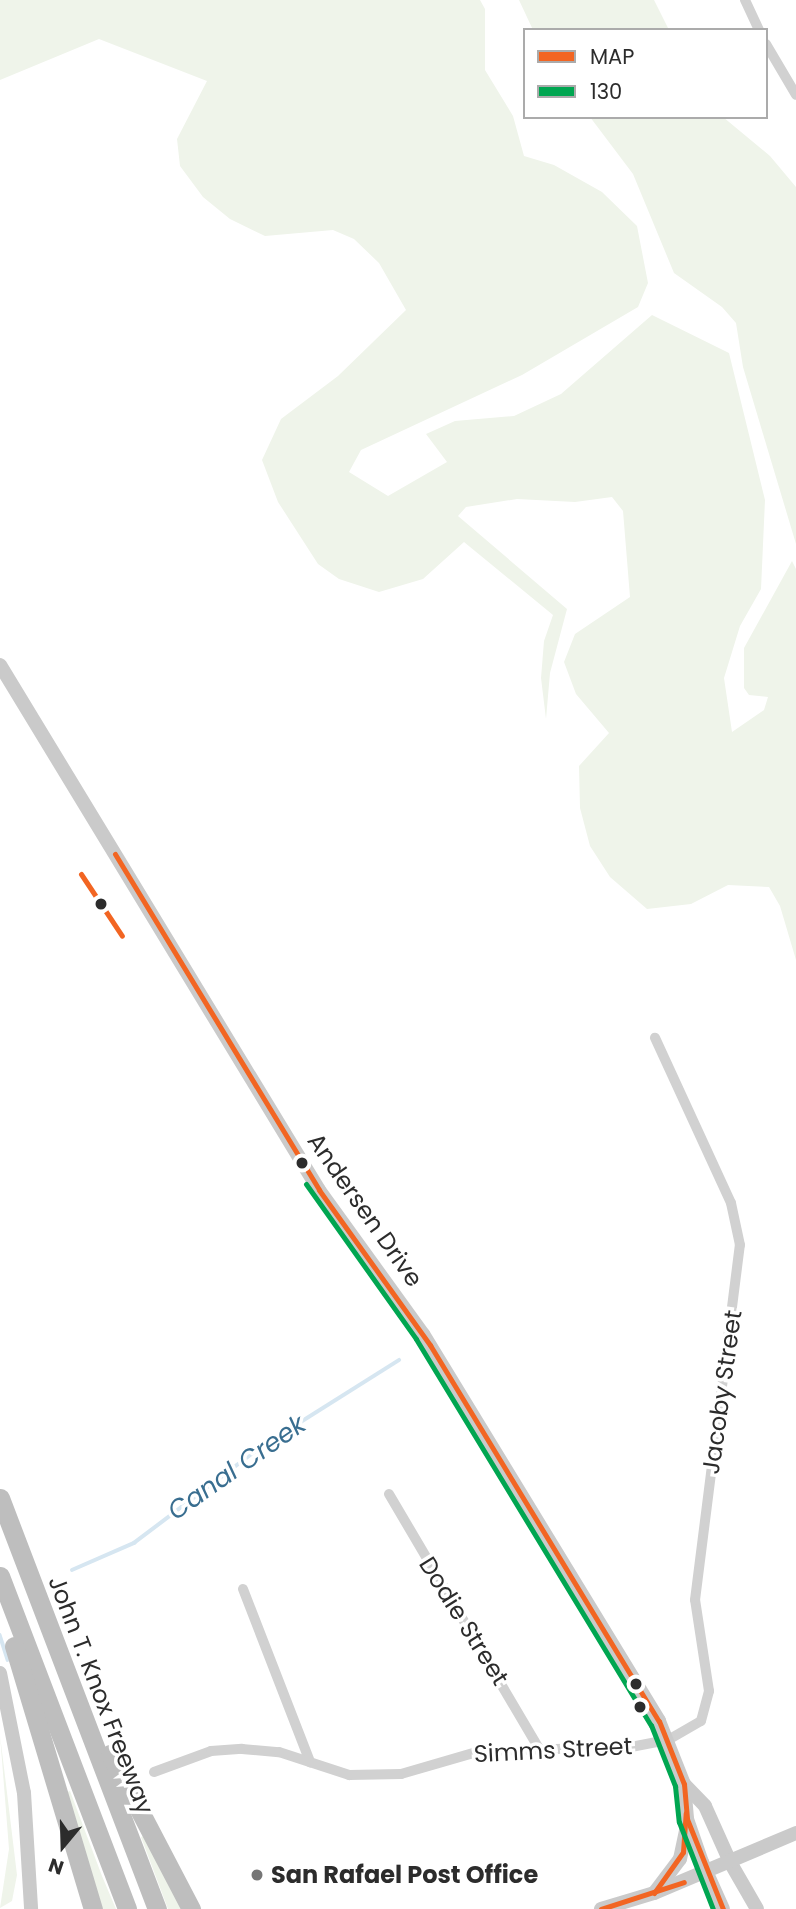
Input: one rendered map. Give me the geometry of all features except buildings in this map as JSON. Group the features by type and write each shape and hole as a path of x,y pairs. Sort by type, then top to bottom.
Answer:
{"highway":[{"name":"John T. Knox Freeway","path":"0,1498 158,1909"},
{"path":"0,1576 127,1909"},
{"path":"0,1595 93,1909"},
{"path":"45,1617 126,1788 191,1909"}],"main road":[{"name":"Andersen Drive","path":"0,665 319,1190 430,1345 668,1740 684,1784 687,1819 706,1873 723,1909"},
{"path":"0,1674 24,1793 31,1909"},
{"name":"Andersen Drive","path":"684,1784 705,1806 730,1862 757,1909"},
{"path":"654,1893 680,1859 687,1819"},
{"path":"601,1909 706,1873 796,1833"}],"street":[{"path":"745,0 758,28"},
{"path":"768,47 796,95"},
{"name":"Jacoby Street","path":"655,1038 731,1203 740,1261 695,1600 709,1705 695,1727 668,1740"},
{"name":"Dodie Street","path":"389,1494 538,1747"},
{"path":"243,1589 310,1762"},
{"name":"Simms Street","path":"154,1772 221,1750 262,1750 349,1774 385,1775 417,1770 467,1753 538,1747 631,1747 668,1740"}],"shaded area":[{"path":"0,0 480,0 485,9 485,70 513,116 524,156 554,165 602,192 637,226 648,283 638,307 522,375 361,450 349,472 388,496 447,462 426,434 455,421 514,416 561,394 652,315 729,353 765,500 761,589 740,626 724,678 732,732 764,710 768,697 749,695 744,688 744,648 792,561 796,569 796,960 780,906 769,887 728,885 691,904 647,909 610,877 590,846 580,808 579,766 609,733 576,694 564,662 575,634 630,597 623,511 612,497 575,502 517,499 466,507 458,516 567,609 550,673 546,719 541,678 544,641 553,615 464,542 423,579 379,592 339,579 318,564 278,502 262,460 281,419 338,376 406,310 379,263 354,239 333,230 265,236 230,219 203,197 180,166 177,139 207,81 99,39 0,80"},
{"path":"519,0 654,0 668,28 532,28"},
{"path":"592,119 725,119 770,156 796,187 796,544 743,367 736,323 722,307 674,273 633,174"},
{"path":"0,1735 17,1875 12,1901 0,1908 9,1849"},
{"path":"70,1791 116,1909 99,1909 62,1794"},
{"path":"146,1835 185,1909 168,1909 141,1837"}],"waterway":[{"name":"Canal Creek","path":"72,1570 134,1543 261,1447 399,1360"},
{"name":"Canal Creek","path":"0,1635 8,1660"}],"transit line":[{"name":"MAP","path":"115,854 319,1190 430,1345 659,1721 684,1784 687,1819 723,1909"},
{"name":"MAP","path":"81,874 122,936"},
{"name":"130","path":"306,1184 416,1339 651,1725 675,1786 679,1822 713,1909"},
{"name":"MAP","path":"654,1893 683,1852 686,1813"},
{"name":"MAP","path":"601,1909 684,1882"}],"place":[{"name":"San Rafael Post Office","path":"257,1875"}]}
